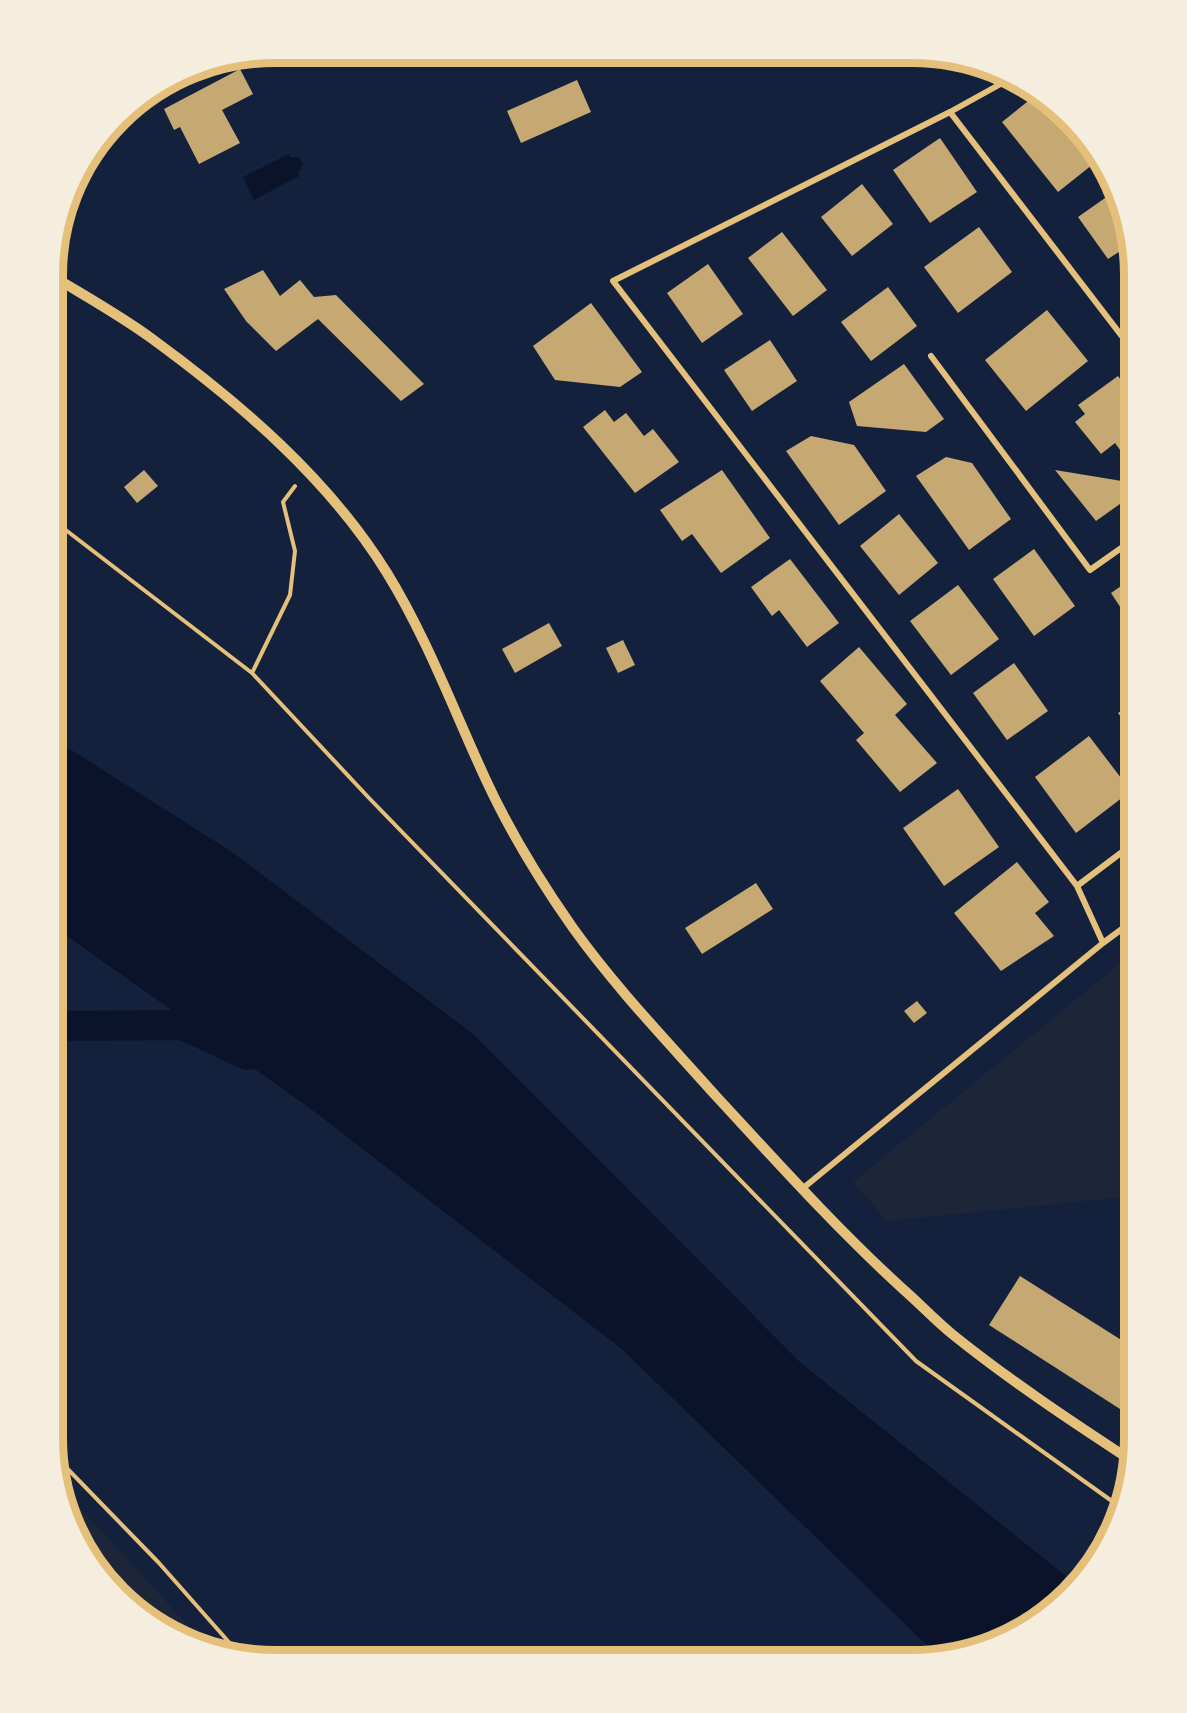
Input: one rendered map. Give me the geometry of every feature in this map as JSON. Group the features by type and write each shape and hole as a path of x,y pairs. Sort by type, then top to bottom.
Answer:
{"street":[{"path":"1002,83 950,112 613,281 1077,886 1103,943"},
{"path":"950,112 1124,339"},
{"path":"63,283 149,336 205,379 266,431 306,471 362,535 389,576 429,654 486,781 510,828 534,870 574,929 623,993 801,1189 858,1248 951,1333 1070,1421 1123,1455"},
{"path":"931,356 1090,570 1124,546"},
{"path":"1077,886 1124,851"},
{"path":"801,1189 1124,927"}],"path":[{"path":"252,673 290,595 296,551 283,502 306,471"},
{"path":"63,528 252,673 369,798 916,1361 1114,1503"},
{"path":"65,1466 159,1563 232,1646"}],"shaded area":[{"path":"289,154 290,157 299,157 303,165 298,173 299,176 254,200 243,177"},
{"path":"63,745 232,852 473,1034 801,1363 1070,1579 1052,1597 1018,1622 980,1639 931,1649 623,1350 311,1109 63,933"},
{"path":"1124,960 1124,1197 887,1221 853,1182"},
{"path":"72,1498 197,1635 169,1622 125,1588 91,1544"}],"building":[{"path":"240,69 253,94 222,110 240,143 199,164 180,127 174,130 164,109"},
{"path":"577,80 591,112 521,143 507,111"},
{"path":"1030,99 1071,135 1088,157 1100,177 1092,165 1058,192 1002,122"},
{"path":"940,138 977,192 930,223 893,170"},
{"path":"862,184 893,224 852,256 821,217"},
{"path":"1109,196 1117,220 1122,250 1108,259 1078,217"},
{"path":"979,227 1012,272 958,313 924,267"},
{"path":"782,232 827,290 793,316 748,258"},
{"path":"708,264 743,314 702,343 667,293"},
{"path":"263,270 280,296 300,280 314,297 336,295 424,384 401,401 318,319 276,351 246,321 224,289"},
{"path":"888,287 917,326 871,361 841,322"},
{"path":"591,303 642,372 620,387 555,380 533,346"},
{"path":"1047,310 1088,361 1026,411 985,360"},
{"path":"770,340 797,381 752,411 724,370"},
{"path":"904,364 944,419 926,432 857,426 849,402"},
{"path":"1118,376 1124,384 1124,453 1115,443 1101,454 1075,422 1085,414 1078,405"},
{"path":"605,410 614,422 626,413 644,436 653,429 679,462 635,493 583,427"},
{"path":"811,436 854,445 886,491 839,525 786,451"},
{"path":"946,457 972,463 1011,519 969,550 916,476"},
{"path":"144,470 158,486 137,503 124,487"},
{"path":"722,470 770,538 721,573 692,534 682,541 660,510"},
{"path":"1055,470 1124,481 1124,501 1096,521"},
{"path":"899,514 938,563 899,595 860,546"},
{"path":"1034,549 1075,606 1034,636 993,579"},
{"path":"790,559 839,623 807,647 779,610 772,616 751,587"},
{"path":"1124,584 1124,613 1111,593"},
{"path":"958,585 999,639 951,675 910,621"},
{"path":"549,623 562,646 515,673 502,649"},
{"path":"623,640 635,665 618,673 606,648"},
{"path":"859,647 907,704 895,715 937,763 900,792 856,740 864,733 820,681"},
{"path":"1014,663 1048,711 1007,740 973,693"},
{"path":"1124,708 1124,721 1118,713"},
{"path":"1089,736 1124,782 1124,796 1076,833 1035,777"},
{"path":"958,789 999,847 944,886 903,828"},
{"path":"1017,862 1049,902 1035,913 1054,936 1001,971 954,913"},
{"path":"756,883 773,909 702,954 685,928"},
{"path":"917,1001 927,1013 914,1023 904,1011"},
{"path":"1020,1276 1124,1342 1124,1412 989,1325"}],"waterway":[{"path":"63,1026 183,1025 247,1055"}]}
